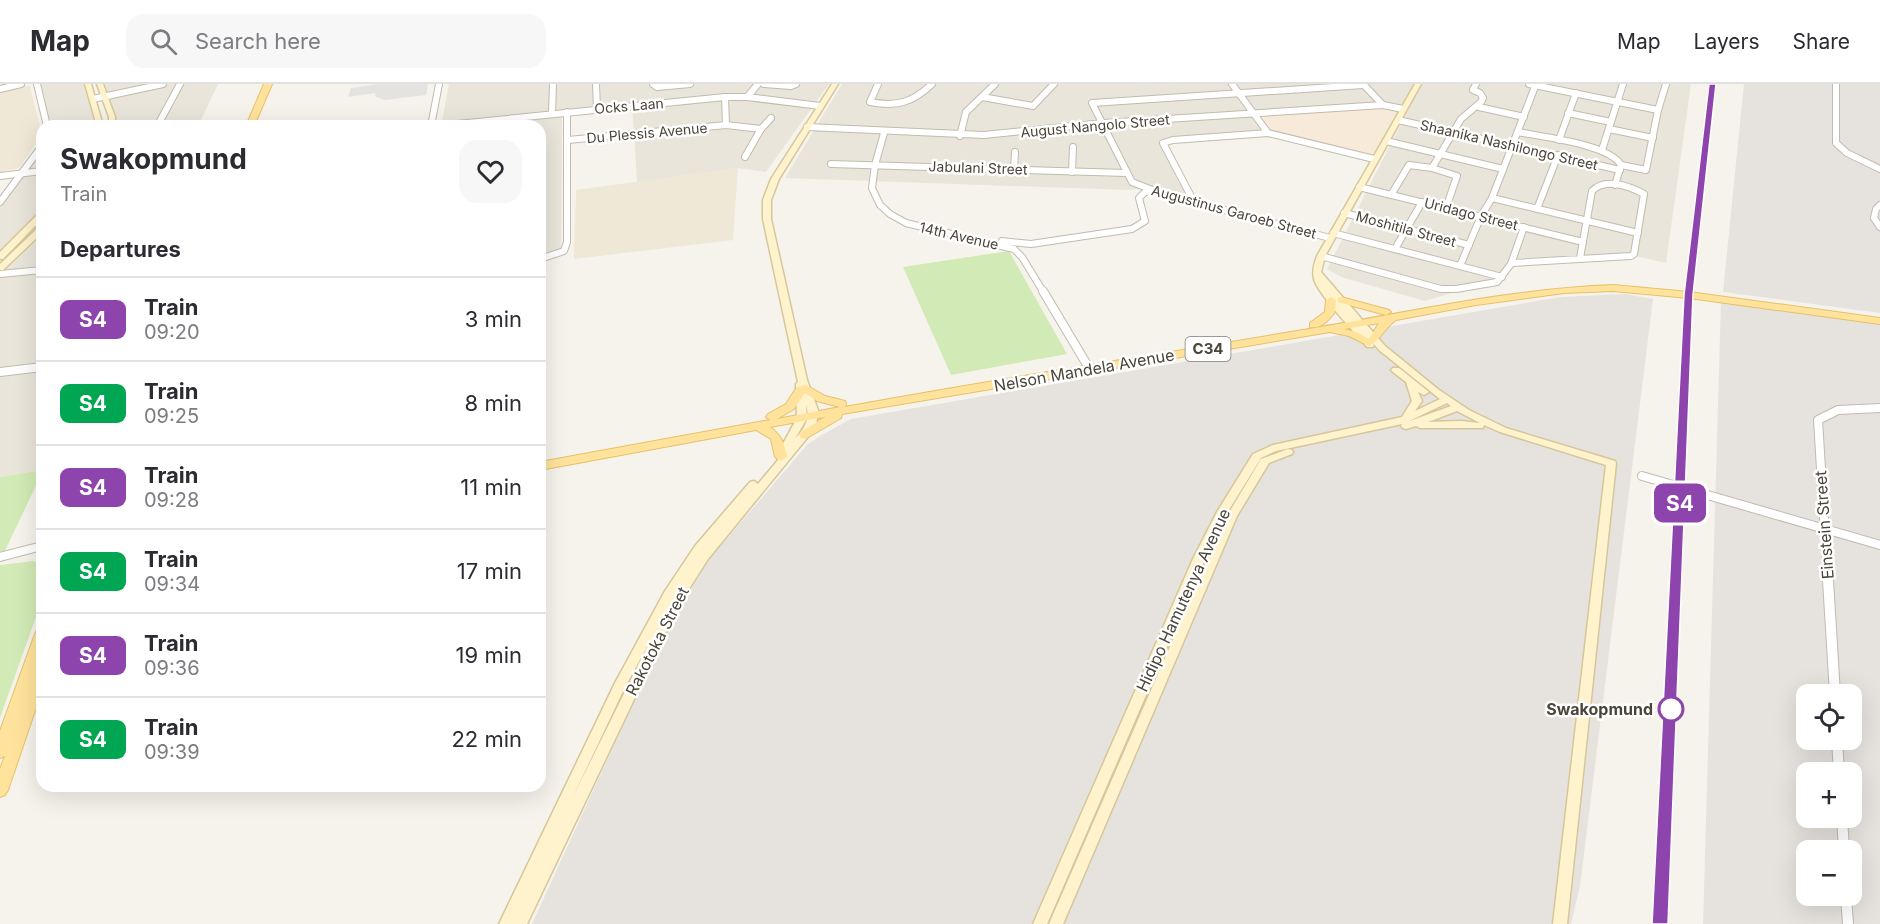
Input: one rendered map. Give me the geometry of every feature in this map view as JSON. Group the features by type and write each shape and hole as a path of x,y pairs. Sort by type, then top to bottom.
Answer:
{"main road":[{"path":"253,120 268,84"},
{"name":"Nelson Mandela Avenue","path":"546,465 846,407 1314,325 1354,321 1559,285 1589,284 1689,291 1880,315"},
{"name":"Nelson Mandela Avenue","path":"1389,315 1592,288 1689,295 1880,321"},
{"path":"1314,325 1329,315 1336,300 1389,315 1372,341 1326,329"},
{"name":"Nelson Mandela Avenue","path":"1088,366 1326,329 1354,321"},
{"path":"772,417 792,406 803,386 821,399 846,407"},
{"path":"805,435 846,407"},
{"name":"Nelson Mandela Avenue","path":"546,459 772,417 808,414"},
{"path":"754,426 770,431 777,437 780,444 780,456"},
{"path":"0,751 36,651"},
{"path":"0,790 36,687"}],"street":[{"path":"0,89 21,84"},
{"path":"37,84 46,120"},
{"path":"88,84 98,120"},
{"path":"100,84 112,120"},
{"path":"93,99 163,84"},
{"path":"161,120 180,84"},
{"path":"432,120 439,84"},
{"path":"552,113 553,84"},
{"path":"596,84 597,109"},
{"path":"653,84 657,87 690,84"},
{"path":"747,97 758,84"},
{"path":"764,84 796,84"},
{"name":"Rakotoka Street","path":"519,924 675,601 704,556 805,435 808,414 766,208 769,191 775,179 835,84"},
{"path":"878,84 870,102 903,104 912,102 932,84"},
{"path":"960,136 966,112 995,84"},
{"path":"982,97 1033,105 1054,84"},
{"path":"1232,84 1268,132"},
{"path":"1126,173 1104,123 1092,103 1095,101 1363,84 1383,105"},
{"path":"1418,84 1331,235 1321,256 1318,280 1410,383 1449,405 1503,430 1611,466"},
{"path":"1432,168 1462,117 1479,107 1483,98 1480,93 1473,90 1476,84"},
{"path":"1460,266 1481,216 1492,198 1524,117 1534,84 1658,110"},
{"path":"1602,150 1621,84"},
{"path":"1568,113 1653,138 1666,84"},
{"path":"1836,84 1836,143 1847,153 1880,169"},
{"path":"1559,140 1576,93"},
{"name":"Ocks Laan","path":"494,120 725,97 747,97 820,106"},
{"name":"Du Plessis Avenue","path":"725,97 726,125"},
{"name":"August Nangolo Street","path":"807,128 960,136 1006,134 1104,123 1383,105 1403,109"},
{"path":"1479,107 1524,117"},
{"path":"546,256 564,251 567,242 567,112"},
{"path":"746,157 761,129 771,118"},
{"name":"Shaanika Nashilongo Street","path":"1398,120 1621,168 1646,170 1653,138"},
{"name":"Du Plessis Avenue","path":"568,141 726,125 761,129"},
{"name":"14th Avenue","path":"884,132 874,165 872,188 880,205 906,223 1014,249 1022,256 1088,366"},
{"path":"1194,202 1163,143 1173,140 1268,132 1374,159"},
{"path":"1518,132 1602,150 1617,158 1621,168 1615,185"},
{"path":"1386,141 1503,169"},
{"path":"1072,172 1073,147"},
{"path":"1014,170 1015,152"},
{"path":"0,202 36,153"},
{"path":"1537,209 1558,155"},
{"name":"Jabulani Street","path":"831,164 1126,173"},
{"path":"1391,195 1409,165 1432,168 1456,176 1446,208"},
{"path":"0,176 36,172"},
{"name":"Augustinus Garoeb Street","path":"1126,173 1132,182 1194,202 1395,249 1502,277"},
{"path":"1512,263 1631,256 1634,254 1644,194 1603,183 1592,191 1580,258"},
{"name":"Uridago Street","path":"1359,187 1583,242"},
{"path":"948,232 1022,244 1132,229 1140,226 1145,220 1139,198 1145,192 1152,190"},
{"path":"1492,198 1638,233"},
{"path":"1395,249 1422,202"},
{"path":"1880,205 1876,209 1874,218 1880,227"},
{"name":"Moshitila Street","path":"1344,213 1468,245"},
{"path":"0,257 36,221"},
{"path":"1321,256 1449,290 1485,285 1497,282 1512,263 1524,227"},
{"path":"0,268 36,235"},
{"path":"0,274 36,271"},
{"path":"1372,341 1449,405 1480,426"},
{"path":"0,372 36,368"},
{"path":"1403,424 1417,401 1410,383"},
{"name":"Hidipo Hamutenya Avenue","path":"1056,924 1232,516 1261,466 1265,461 1279,454 1403,424 1449,405"},
{"name":"Einstein Street","path":"1834,684 1818,420 1829,412 1868,407 1880,408"},
{"name":"Rakotoka Street","path":"506,924 619,687 669,594 699,549 790,444 808,414"},
{"path":"1403,424 1480,426 1611,466"},
{"name":"Hidipo Hamutenya Avenue","path":"1040,924 1199,559 1222,512 1253,461 1273,448 1403,424"},
{"path":"1560,924 1611,466"},
{"path":"1642,476 1880,545"},
{"path":"0,557 36,547"},
{"path":"1847,906 1848,924"}],"shaded area":[{"path":"40,84 83,84 94,120 49,120"},
{"path":"105,84 218,84 201,120 115,120"},
{"path":"379,84 428,84 426,95 385,100 376,97 375,93 348,97 351,88"},
{"path":"449,84 829,84 766,172 738,168 637,182 632,103 562,110 561,247 557,252 546,254 546,120 442,120"},
{"path":"842,84 1691,84 1666,263 1631,255 1512,258 1495,280 1452,287 1451,293 1425,301 1341,277 1327,269 1408,110 1383,105 1268,133 1163,143 1194,202 1146,188 1128,190 785,178"},
{"path":"1744,84 1880,84 1880,313 1723,292"},
{"path":"30,86 38,120 36,120 36,144 19,168 0,172 0,91"},
{"path":"1383,105 1403,109 1374,159 1273,134 1255,114"},
{"path":"36,158 36,221 0,254 0,206"},
{"path":"738,168 733,240 574,259 576,190"},
{"path":"36,241 36,471 0,477 0,274"},
{"path":"1625,294 1653,299 1580,886 1571,924 532,924 657,651 705,564 807,445 820,436 851,419 1561,297"},
{"path":"1721,301 1880,324 1880,924 1703,924"}],"green space":[{"path":"1009,251 1067,354 951,375 903,267"},
{"path":"36,471 36,486 0,561 0,477"},
{"path":"36,562 36,617 0,718 0,565"}],"railway":[{"path":"1689,293 1713,84"},
{"path":"1677,566 1689,291"},
{"path":"1660,924 1677,564"}],"train":[{"name":"S4","path":"1660,924 1689,295 1713,84"}],"place":[{"name":"Swakopmund","path":"1671,709"}]}
